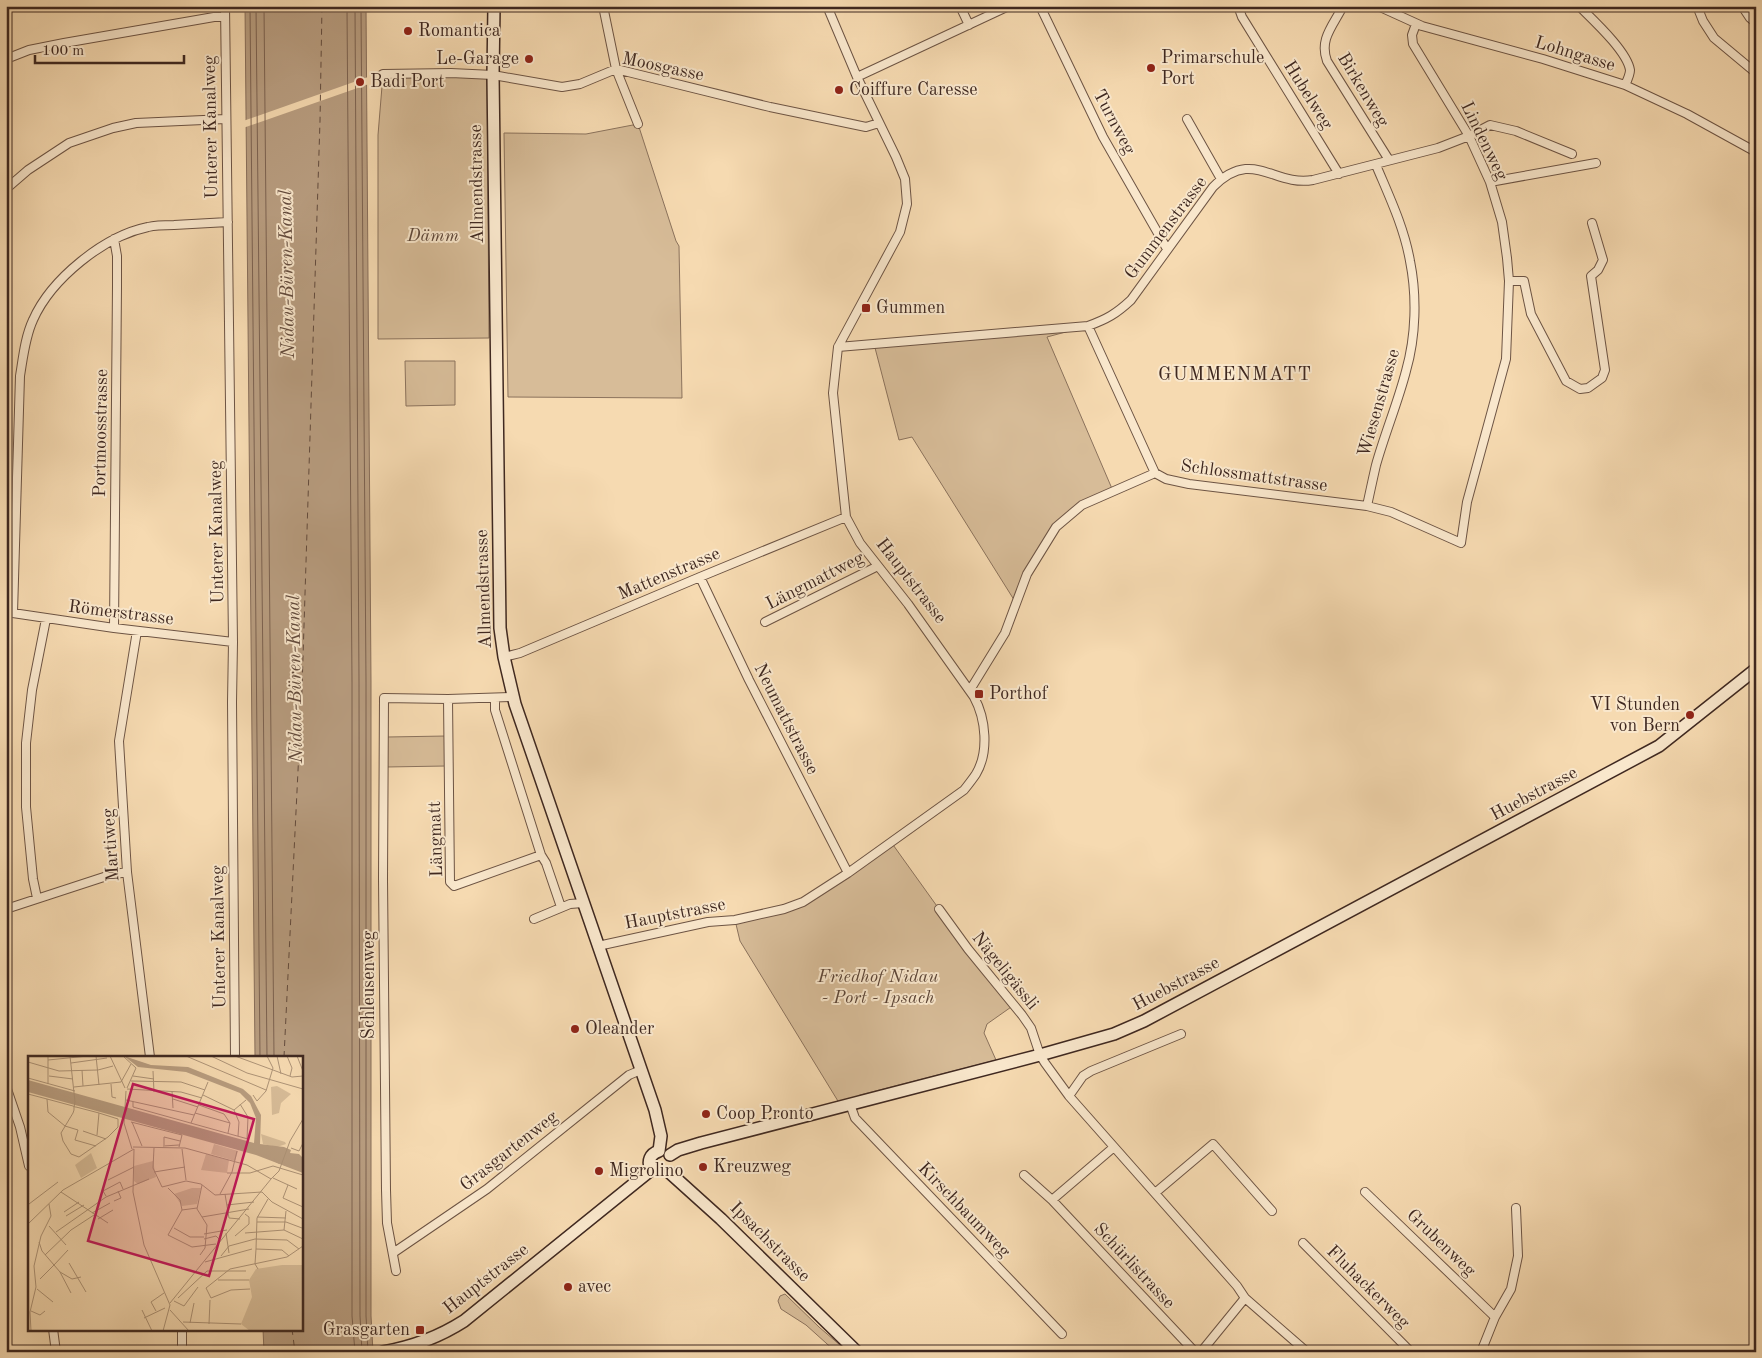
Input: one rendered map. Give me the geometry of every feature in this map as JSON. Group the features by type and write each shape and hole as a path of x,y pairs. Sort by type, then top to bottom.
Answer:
{"main road":[{"name":"Allmendstrasse","path":"494,6 493,75 500,628 513,697 659,1126 665,1153 653,1154 649,1160 651,1170"},
{"name":"Huebstrasse","path":"665,1153 1040,1055 1114,1034 1144,1021 1660,746 1756,669"},
{"path":"651,1170 660,1176 670,1173 674,1166 665,1153"},
{"name":"Hauptstrasse","path":"389,1351 435,1336 464,1321 651,1170"},
{"name":"Ipsachstrasse","path":"670,1173 721,1219 857,1352"}],"street":[{"name":"Unterer Kanalweg","path":"225,6 233,642 235,1056"},
{"path":"603,6 616,69 638,124"},
{"name":"Hauptstrasse","path":"598,946 708,922 735,920 784,909 808,899 952,800 964,790 977,773 983,754 984,736 980,709 970,690 908,604 860,544 846,517 833,393 838,347 900,232 907,204 905,179 857,77 827,6"},
{"path":"960,6 969,25"},
{"path":"857,77 1009,6"},
{"name":"Turnweg","path":"1040,6 1106,140 1167,249"},
{"name":"Hubelweg","path":"1238,6 1242,17 1339,174"},
{"name":"Birkenweg","path":"1343,6 1324,41 1324,51 1327,61 1389,160"},
{"name":"Lohngasse","path":"1378,6 1416,24 1625,85 1687,114 1756,152"},
{"path":"1579,6 1625,56 1630,72 1625,85"},
{"path":"1697,6 1714,38 1756,73"},
{"path":"1742,6 1756,23"},
{"path":"6,59 29,50 64,43 214,17 225,17"},
{"name":"Lindenweg","path":"1416,24 1412,35 1413,44 1469,136 1490,182 1502,222 1509,281 1506,359 1467,502 1461,544"},
{"name":"Moosgasse","path":"380,76 383,74 451,73 493,75 562,87 580,84 616,69 770,107 866,127 879,123"},
{"path":"6,189 28,170 70,143 113,128 136,123 226,119"},
{"path":"1187,119 1221,179"},
{"name":"Gummenstrasse","path":"838,347 1088,326 1115,314 1131,300 1213,187 1221,179 1239,170 1255,168 1295,180 1307,181 1438,148 1469,136 1490,125 1516,131 1572,154"},
{"path":"1490,182 1596,162"},
{"name":"Wiesenstrasse","path":"1367,506 1376,465 1407,369 1414,311 1414,288 1404,234 1376,165"},
{"path":"10,612 20,376 32,320 49,294 69,272 98,248 114,239 131,231 149,226 228,222"},
{"path":"1509,281 1524,281 1531,314 1566,381 1580,389 1588,388 1594,384 1602,378 1605,370 1591,276 1598,270 1604,260 1592,223"},
{"name":"Portmoosstrasse","path":"114,239 117,256 114,628"},
{"path":"1088,326 1155,473"},
{"name":"Schlossmattstrasse","path":"970,690 1005,633 1027,574 1056,527 1082,505 1155,473 1166,479 1189,484 1367,506 1391,512 1461,544"},
{"name":"Mattenstrasse","path":"504,657 520,653 700,576 846,517"},
{"name":"Längmattweg","path":"765,622 878,566"},
{"name":"Neumattstrasse","path":"700,576 749,680 848,873"},
{"name":"Römerstrasse","path":"10,612 46,619 233,642"},
{"path":"37,898 33,879 26,807 26,743 32,690 46,619"},
{"name":"Martiweg","path":"137,631 118,741 127,872 150,1056"},
{"path":"448,699 513,697"},
{"name":"Schleusenweg","path":"396,1271 387,1223 385,1128 384,698 448,699"},
{"path":"495,698 495,710 541,855 546,862 562,907"},
{"name":"Längmatt","path":"448,699 450,882 454,886 541,855"},
{"path":"6,909 110,875 127,872"},
{"path":"534,918 562,907 583,903"},
{"name":"Nägeligässli","path":"939,910 1022,1015 1031,1028 1040,1055"},
{"path":"1069,1096 1083,1076 1091,1071 1181,1034"},
{"path":"1040,1055 1069,1096 1237,1286 1245,1298 1307,1352"},
{"name":"Grasgartenweg","path":"393,1253 487,1189 629,1075 641,1070"},
{"path":"6,1086 16,1113 28,1162"},
{"name":"Kirschbaumweg","path":"850,1104 855,1118 1062,1334"},
{"path":"6,1117 16,1113"},
{"path":"1155,1193 1213,1144 1272,1211"},
{"path":"1052,1200 1114,1147"},
{"name":"Schürlistrasse","path":"1024,1175 1052,1200 1195,1352"},
{"name":"Grubenweg","path":"1365,1192 1495,1317"},
{"path":"1481,1352 1495,1317 1511,1289 1518,1256 1516,1208"},
{"name":"Fluhackerweg","path":"1303,1243 1411,1352"},
{"path":"1201,1352 1245,1298"},
{"path":"53,1330 56,1352"},
{"path":"182,1330 182,1352"}],"green space":[{"name":"Dämm","path":"383,74 487,75 489,338 378,339 378,135"},
{"path":"638,124 679,246 682,398 508,397 504,133 586,134"},
{"path":"1088,326 1047,337 1113,491 1082,505 1056,527 1016,603 912,437 899,440 874,344"},
{"path":"405,361 455,361 455,405 406,406"},
{"path":"446,736 446,766 386,767 387,737"},
{"name":"Friedhof Nidau - Port - Ipsach","path":"891,842 939,909 1014,1005 987,1024 984,1033 996,1060 860,1095 841,1106 740,941 735,920 803,902"},
{"path":"785,1294 848,1352 836,1352 806,1325 781,1309 778,1301 780,1296"}],"water":[{"name":"Nidau-Büren-Kanal","path":"245,6 366,6 371,682 371,1316 373,1352 264,1352 263,1330 302,1330 302,1056 255,1056"}],"pier":[{"path":"368,77 369,84 243,128 243,121"}],"ferry route":[{"path":"284,1056 302,689 322,6"},
{"path":"292,1330 295,1352"}],"place":[{"name":"Romantica","path":"408,31"},
{"name":"Le-Garage","path":"529,59"},
{"name":"Primarschule Port","path":"1151,68"},
{"name":"Badi Port","path":"360,82"},
{"name":"Coiffure Caresse","path":"839,90"},
{"name":"Gummen","path":"866,308"},
{"name":"Porthof","path":"979,694"},
{"name":"VI Stunden von Bern","path":"1690,715"},
{"name":"Oleander","path":"575,1029"},
{"name":"Coop Pronto","path":"706,1114"},
{"name":"Kreuzweg","path":"703,1167"},
{"name":"Migrolino","path":"599,1171"},
{"name":"avec","path":"568,1287"},
{"name":"Grasgarten","path":"420,1330"}],"district":[{"name":"GUMMENMATT","path":"1235,375"}]}
